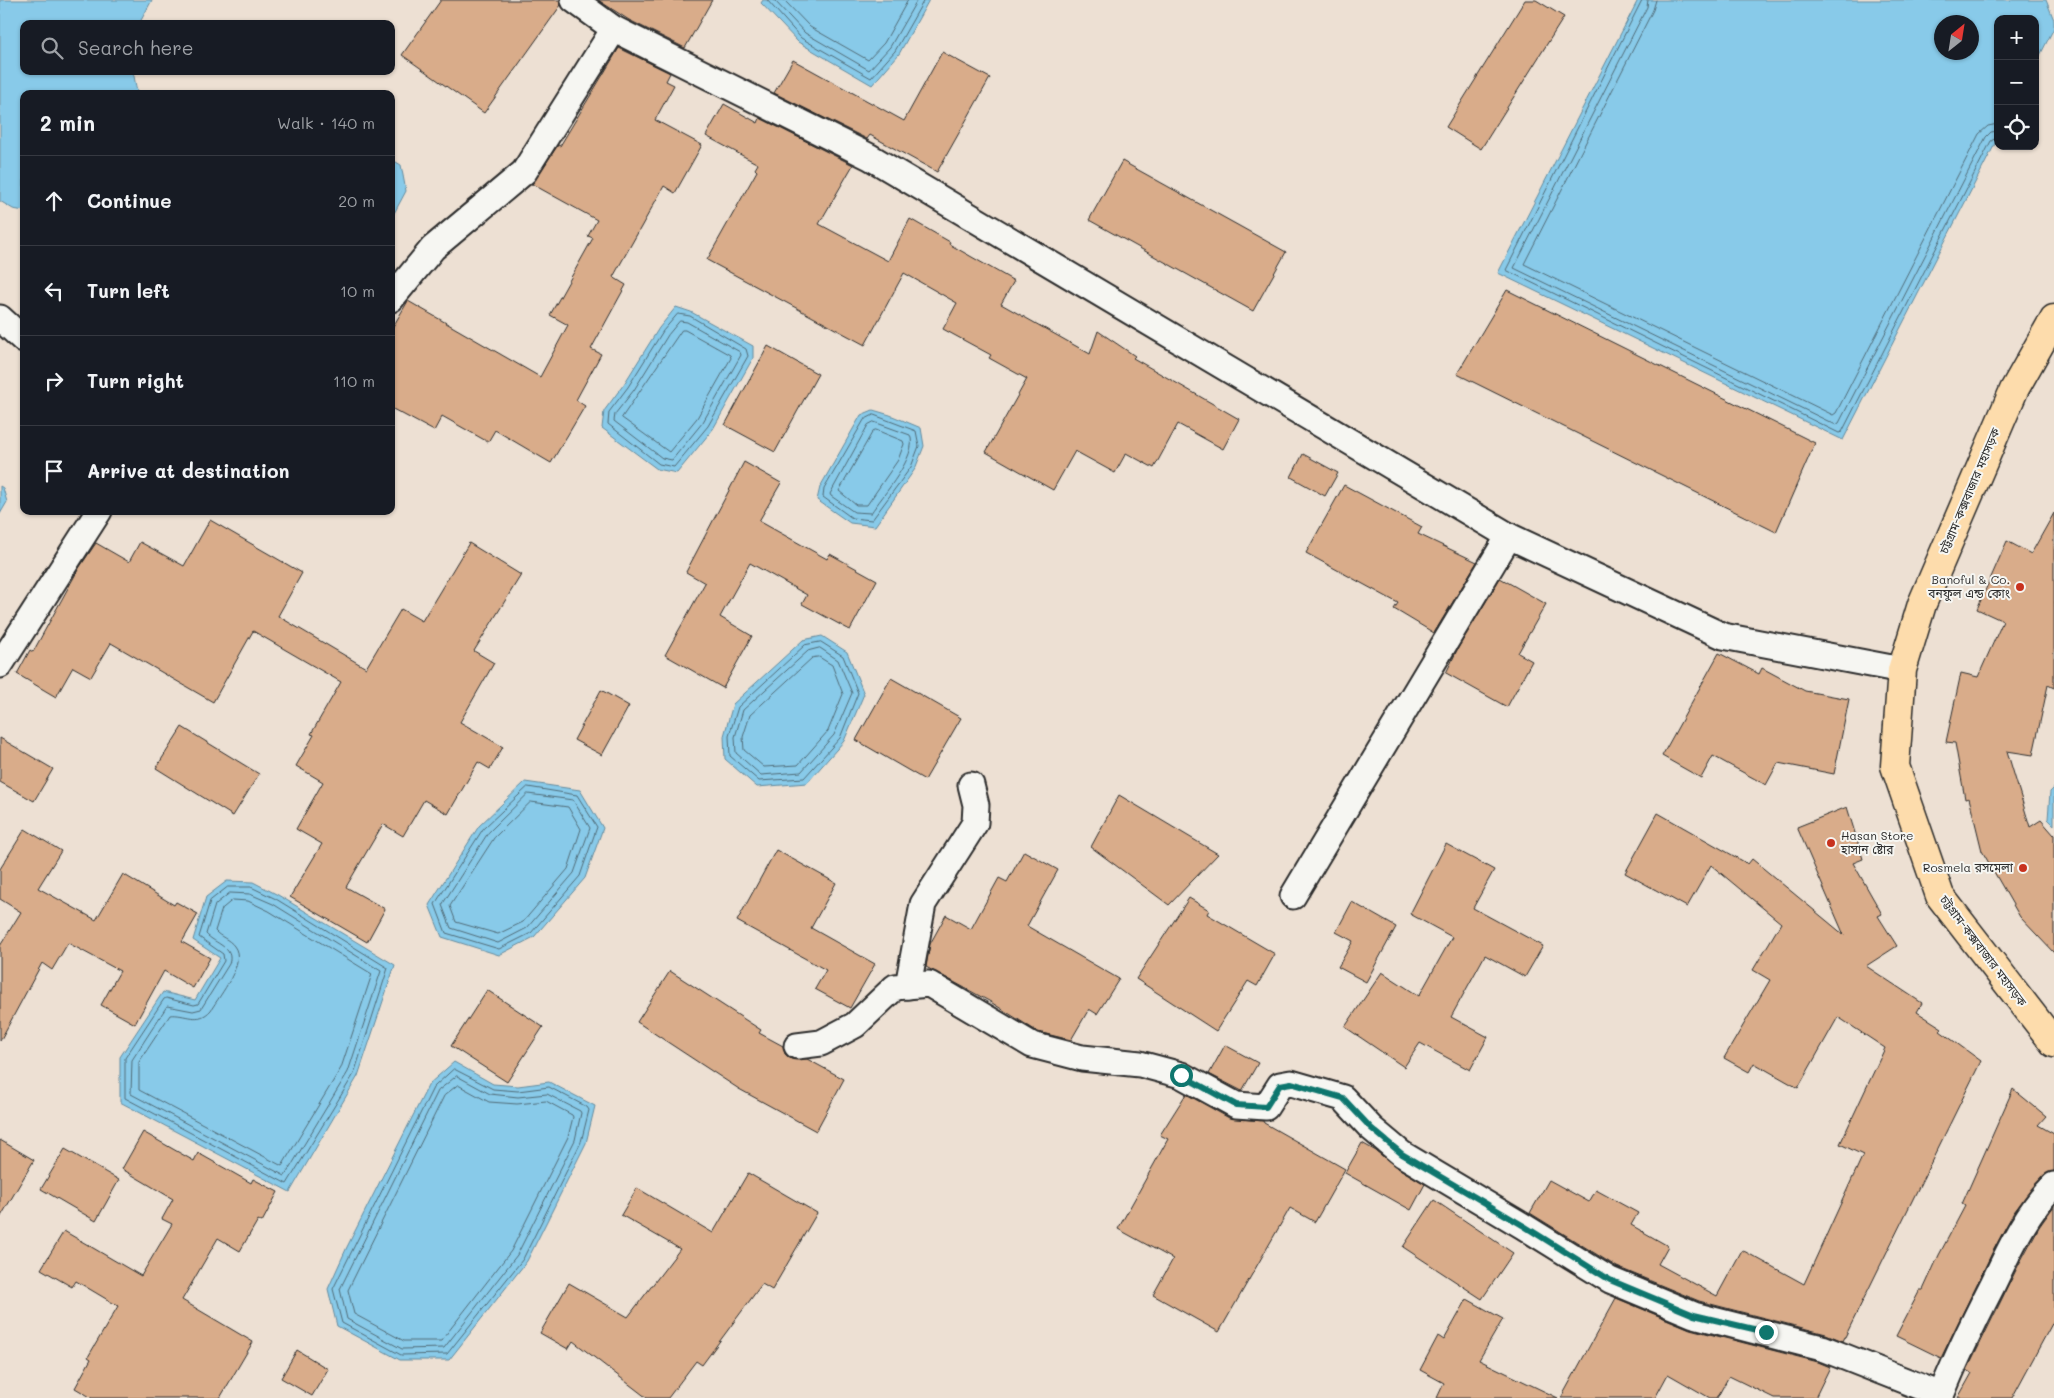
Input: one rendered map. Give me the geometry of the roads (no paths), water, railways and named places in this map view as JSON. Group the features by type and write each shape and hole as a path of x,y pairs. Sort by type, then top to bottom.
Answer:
{"highway":[{"name":"চট্টগ্রাম-কক্সবাজার মহাসড়ক","path":"2054,319 2006,407 1922,604 1902,670 1895,766 1940,896 2054,1043"}],"street":[{"path":"574,0 614,29 870,157 1509,536 1724,636 1902,670"},
{"path":"395,295 433,248 524,172 614,29"},
{"path":"0,318 20,336"},
{"path":"0,665 96,515"},
{"path":"1293,896 1509,536"},
{"path":"908,986 924,904 975,822 976,805 972,786"},
{"path":"797,1046 821,1043 855,1025 895,987 929,984 1032,1045 1082,1058 1140,1064 1181,1075 1236,1105 1266,1107 1280,1085 1291,1083 1343,1098 1371,1128 1402,1154 1524,1226 1610,1280 1694,1315 1822,1348 1940,1396 1955,1360 2010,1249 2041,1198 2054,1185"}],"water":[{"path":"0,0 152,0 141,20 20,20 20,75 134,75 137,90 20,90 20,210 13,209 0,201"},
{"path":"763,0 929,0 899,54 872,85 798,42 761,3"},
{"path":"1638,0 2046,0 2054,20 2054,28 2039,57 2039,15 1994,15 1994,146 1843,440 1498,273"},
{"path":"395,161 401,165 406,191 395,212"},
{"path":"676,307 691,312 753,346 753,358 713,429 677,473 657,469 602,428 604,411 624,384 659,328"},
{"path":"873,410 921,428 924,446 915,469 875,526 850,523 817,500 820,487 861,415"},
{"path":"0,486 3,488 7,502 0,514"},
{"path":"822,636 847,652 864,694 844,741 807,783 757,787 725,759 724,736 733,704 803,640"},
{"path":"525,782 580,790 603,828 585,878 534,937 499,955 442,937 429,905 479,826"},
{"path":"2054,788 2054,825 2048,819 2050,792"},
{"path":"227,881 253,882 395,965 358,1076 290,1192 120,1102 120,1057 163,992 195,1000 220,958 193,940 206,897"},
{"path":"454,1062 493,1084 518,1086 549,1082 595,1106 586,1143 527,1261 449,1360 400,1360 337,1326 328,1289 347,1247 429,1084"}],"place":[{"name":"Banoful & Co. বনফুল এন্ড কোং","path":"2020,587"},
{"name":"Hasan Store হাসান ষ্টোর","path":"1831,843"},
{"name":"Rosmela রসমেলা","path":"2023,868"}]}
